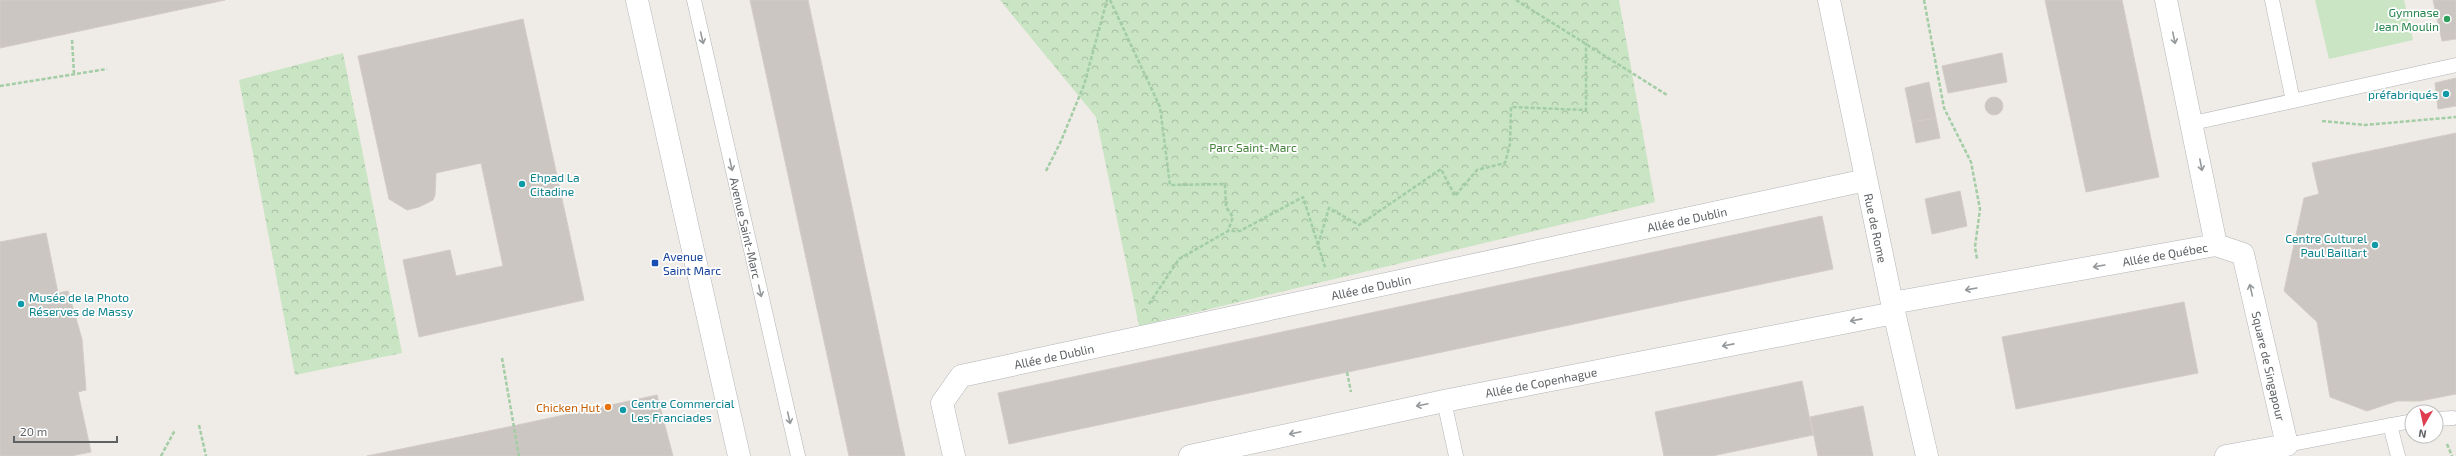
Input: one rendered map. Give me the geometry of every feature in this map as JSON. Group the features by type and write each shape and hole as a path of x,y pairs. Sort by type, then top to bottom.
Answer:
{"street":[{"path":"637,0 739,456"},
{"name":"Rue de Rome","path":"1829,0 1893,308 1927,456"},
{"name":"Allée de Québec","path":"1893,308 1983,287 2216,245 2193,123 2166,0"},
{"name":"Allée de Dublin","path":"954,456 942,403 961,376 1866,180"},
{"name":"Square de Singapour","path":"2216,245 2243,254 2287,445"},
{"name":"Allée de Copenhague","path":"1190,456 1444,401 1893,308"},
{"path":"2226,456 2287,445"}],"lane":[{"name":"Avenue Saint-Marc","path":"694,0 798,456"},
{"path":"2272,0 2297,100"},
{"path":"2193,123 2456,64"},
{"path":"1444,401 1456,456"},
{"path":"2444,419 2453,418"},
{"path":"2287,445 2404,422"},
{"path":"2390,425 2398,456"}],"path":[{"path":"1046,171 1061,141 1084,85 1107,0"},
{"path":"1110,0 1160,107 1170,185 1225,184 1226,207 1233,217 1228,232"},
{"path":"1516,0 1667,95"},
{"path":"1924,0 1944,108 1971,162 1980,209 1975,248 1983,287"},
{"path":"72,40 74,74"},
{"path":"1318,244 1329,208 1359,225 1441,169 1455,196 1476,170 1505,163 1510,144 1511,106 1586,110 1586,43"},
{"path":"0,86 108,68"},
{"path":"2297,100 2324,123 2365,125 2456,117"},
{"path":"1145,336 1149,304 1179,259 1228,232 1240,231 1303,197 1334,295"},
{"path":"502,358 519,456"},
{"path":"199,425 206,456"},
{"path":"161,456 175,430"}],"green space":[{"name":"Parc Saint-Marc","path":"1000,0 1619,0 1655,202 1139,326 1096,117"},
{"path":"2315,0 2404,0 2413,40 2329,59"},
{"path":"343,53 402,353 295,375 239,80"}],"building":[{"path":"0,0 225,0 0,48"},
{"path":"750,0 808,0 905,456 849,456"},
{"path":"2045,0 2122,0 2159,177 2086,192"},
{"name":"Gymnase Jean Moulin","path":"2433,0 2456,0 2456,39 2442,41"},
{"name":"Ehpad La Citadine","path":"523,19 584,300 419,337 403,260 450,250 456,276 503,266 481,163 436,173 435,195 433,200 419,207 407,210 389,199 358,56"},
{"path":"2002,53 2007,82 1948,93 1942,66"},
{"name":"préfabriqués","path":"2456,78 2456,106 2438,109 2435,83"},
{"path":"1929,82 1936,118 1912,122 1905,88"},
{"path":"1994,97 2000,100 2003,106 2000,112 1994,115 1988,112 1985,106 1988,100"},
{"path":"1936,118 1940,138 1916,143 1912,122"},
{"name":"Centre Culturel Paul Baillart","path":"2456,133 2456,394 2420,401 2397,401 2367,411 2330,397 2317,322 2284,291 2304,198 2319,194 2312,163"},
{"path":"1960,191 1967,226 1932,234 1925,199"},
{"path":"1822,216 1833,269 1009,444 998,393"},
{"path":"46,233 58,293 68,291 82,339 86,390 78,392 91,452 71,456 0,456 0,242"},
{"path":"2184,302 2198,373 2016,409 2002,337"},
{"path":"1802,381 1813,435 1712,456 1664,456 1655,412"},
{"name":"Centre Commercial Les Franciades","path":"657,395 673,456 367,456 513,426"},
{"path":"1863,406 1873,456 1818,456 1810,417"}],"place":[{"name":"Gymnase Jean Moulin","path":"2447,19"},
{"name":"préfabriqués","path":"2446,94"},
{"name":"Ehpad La Citadine","path":"522,184"},
{"name":"Centre Culturel Paul Baillart","path":"2375,245"},
{"name":"Avenue Saint Marc","path":"655,263"},
{"name":"Musée de la Photo Réserves de Massy","path":"21,304"},
{"name":"Chicken Hut","path":"608,407"},
{"name":"Centre Commercial Les Franciades","path":"623,410"}]}
